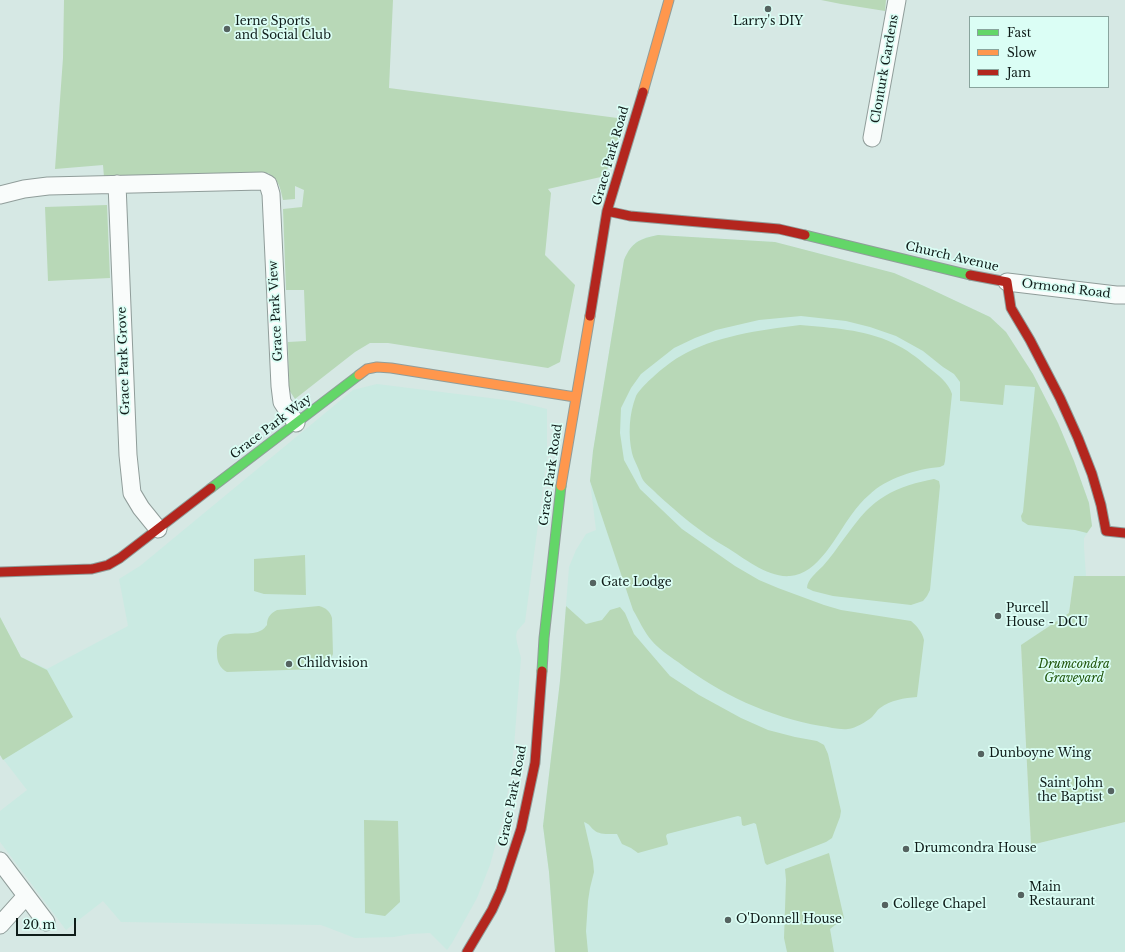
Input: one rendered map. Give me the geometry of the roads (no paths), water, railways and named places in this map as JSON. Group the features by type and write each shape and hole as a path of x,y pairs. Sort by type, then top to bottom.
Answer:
{"street":[{"name":"Grace Park Road","path":"467,952 492,910 501,890 521,829 535,762 544,638 562,474 607,211 661,32 669,0"},
{"name":"Clonturk Gardens","path":"872,138 897,0"},
{"name":"Grace Park View","path":"117,184 262,181 268,184 271,194 282,402 296,423"},
{"path":"0,195 36,187 117,184"},
{"name":"Grace Park Grove","path":"117,184 128,447 132,493 141,508 158,529"},
{"name":"Church Avenue","path":"607,211 630,216 779,229 965,274 1006,282 1011,308 1034,346 1078,438 1092,474 1101,505 1106,531 1125,533"},
{"name":"Ormond Road","path":"1006,282 1125,295"},
{"name":"Grace Park Way","path":"0,572 92,569 108,565 120,558 367,369 376,367 422,373 575,397"},
{"path":"0,861 46,922"},
{"path":"0,925 26,896"}],"place":[{"name":"Larry's DIY","path":"768,9"},
{"name":"Ierne Sports and Social Club","path":"227,29"},
{"name":"Gate Lodge","path":"593,583"},
{"name":"Purcell House - DCU","path":"998,616"},
{"name":"Childvision","path":"289,664"},
{"name":"Dunboyne Wing","path":"981,754"},
{"name":"Saint John the Baptist","path":"1111,791"},
{"name":"Drumcondra House","path":"906,849"},
{"name":"Main Restaurant","path":"1021,895"},
{"name":"College Chapel","path":"885,905"},
{"name":"O'Donnell House","path":"728,920"}],"park label":[{"name":"Drumcondra Graveyard","path":"1074,672"}]}
